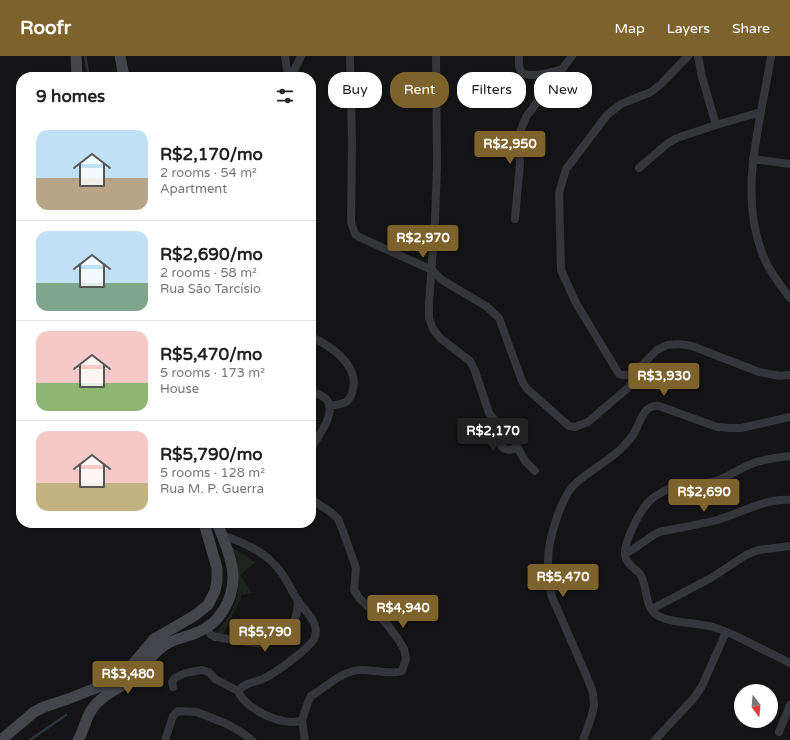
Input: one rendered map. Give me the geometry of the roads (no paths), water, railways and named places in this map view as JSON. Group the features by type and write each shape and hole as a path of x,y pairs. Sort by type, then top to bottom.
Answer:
{"main road":[{"path":"76,56 77,72"},
{"path":"120,56 123,72"},
{"path":"205,528 217,568 215,591 208,605 206,616 207,627"},
{"path":"78,740 88,716 98,700 133,678 155,652 167,643 198,632 207,627 217,619 225,608 233,578 232,568 223,535 220,528"},
{"path":"0,740 34,712 81,694 119,677 127,671 154,639 194,616 208,605"}],"street":[{"path":"285,56 288,72"},
{"path":"292,72 301,56"},
{"path":"350,56 352,229 355,234 432,270 442,280 494,312 499,318 525,385 569,426 576,427 588,422 629,387 640,367"},
{"path":"436,56 437,164 429,318 433,329 440,338 470,361 476,370 489,413 502,430"},
{"path":"519,56 521,72 525,75 560,70"},
{"path":"515,219 520,163 518,145 522,125 526,117 560,70 572,56"},
{"path":"688,56 661,84 651,92 621,104 608,114 566,169 558,193 560,204 559,259 564,280 576,303 619,374 624,376 629,375 640,367 657,350 667,345 678,344 692,346 759,372 780,376 790,375"},
{"path":"698,56 702,77 716,125"},
{"path":"771,56 753,159 751,191 755,227 759,244 766,262 790,298"},
{"path":"640,168 673,141 716,125 761,112"},
{"path":"753,159 790,164"},
{"path":"316,339 324,342 336,351 346,363 354,380 351,396 345,402 330,406"},
{"path":"316,394 327,400 330,406 328,418 316,439"},
{"path":"583,740 594,706 593,693 588,677 552,597 549,585 548,560 551,541 558,514 568,492 576,482 604,464 622,447 632,435 645,412 649,407 654,405 717,427 742,428 790,417"},
{"path":"502,430 513,429 519,435 519,443 517,447 525,461 535,471"},
{"path":"502,430 498,440 502,447 508,450 517,447"},
{"path":"790,456 768,459 749,464 728,477 714,481 684,483 670,488 653,498 644,507 632,530 626,544 625,554 626,560 640,573 652,609 657,615 667,620 714,627 790,663"},
{"path":"625,554 659,532 715,521 771,501 781,499 790,500"},
{"path":"305,740 302,720 311,696 345,674 360,670 392,674 402,671 406,658 404,649 386,623 360,599 354,590 356,568 338,519 332,512 316,502"},
{"path":"223,535 242,543 271,560 283,574 298,600 311,618 315,626 316,636 304,650 273,673 238,690"},
{"path":"652,609 711,578 746,555 758,550 790,546"},
{"path":"207,627 210,634 215,637 259,644 270,643 286,633 292,624 296,617 298,600"},
{"path":"655,740 694,698 702,686 726,632"},
{"path":"173,687 172,682 175,678 185,673 202,670 209,672 215,679 238,690 242,698 269,718 297,722 302,720"},
{"path":"779,732 790,705"},
{"path":"165,740 173,716 178,711 197,712 228,724 252,740"}],"waterway":[{"path":"85,56 88,72"},
{"path":"30,740 66,715"}]}
